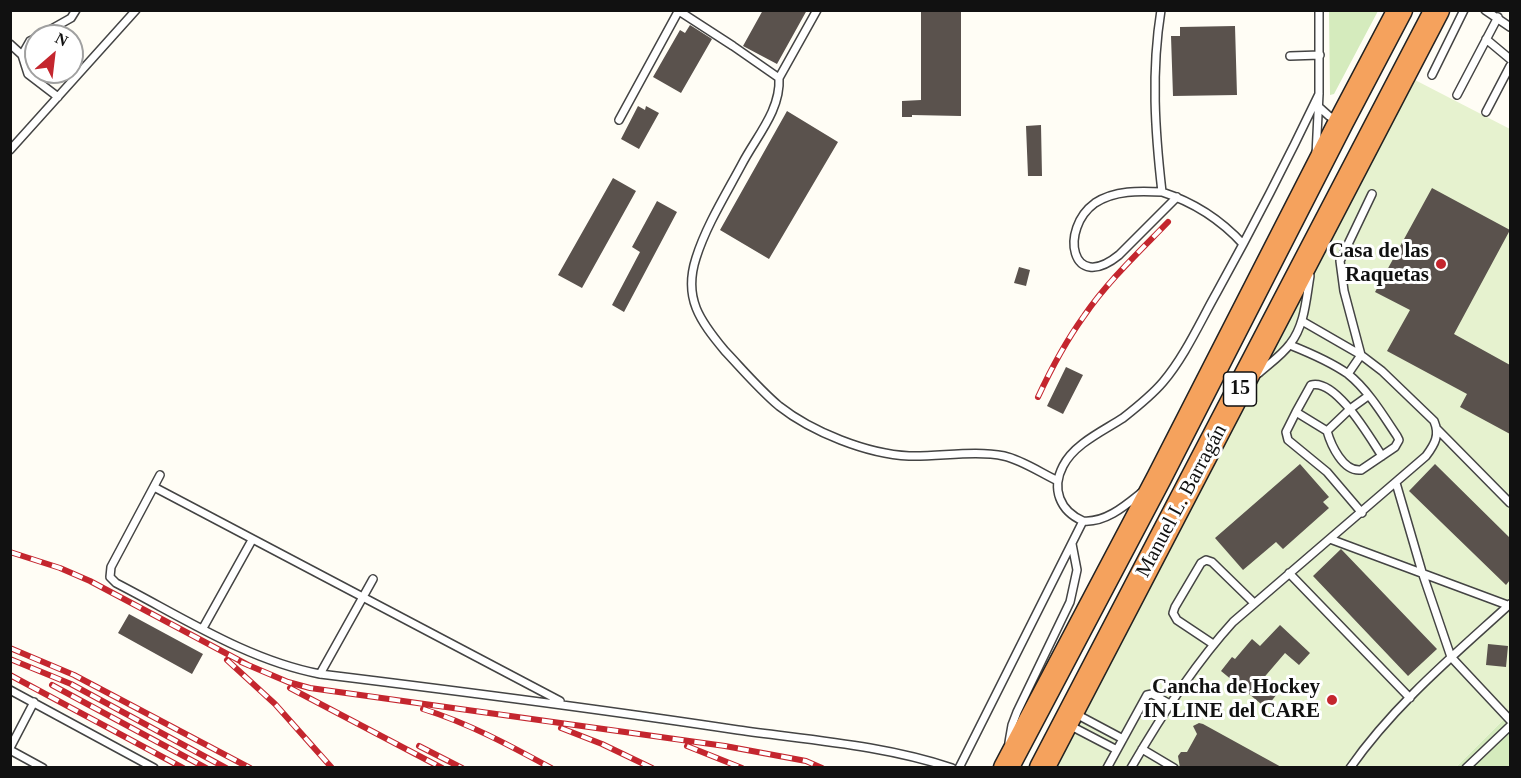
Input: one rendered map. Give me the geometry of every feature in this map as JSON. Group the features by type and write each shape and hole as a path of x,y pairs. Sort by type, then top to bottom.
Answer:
{"highway":[{"name":"Manuel L. Barragán","path":"1007,765 1159,478 1400,10"},
{"name":"Manuel L. Barragán","path":"1042,768 1437,10"}],"lane":[{"path":"61,24 71,18 76,10"},
{"path":"10,150 136,10"},
{"path":"817,10 779,78 779,92 773,109 696,255 691,288 693,303 701,320 753,383 781,407 830,435 881,452 908,456 1005,456 1058,481"},
{"path":"1161,10 1155,59 1154,102 1162,192"},
{"path":"1317,171 1319,10"},
{"path":"1432,75 1464,10"},
{"path":"1485,10 1510,27"},
{"path":"619,120 679,11 779,78"},
{"path":"1457,95 1498,18"},
{"path":"1486,39 1510,60"},
{"path":"10,44 22,55 28,74 57,97"},
{"path":"22,55 24,52"},
{"path":"1290,56 1320,55"},
{"path":"1486,112 1510,66"},
{"path":"1159,478 1116,512 1099,519 1083,521 1067,511 1058,493 1058,481 1063,465 1076,450 1140,405 1164,381 1187,346 1243,244 1319,94"},
{"path":"1319,107 1341,123"},
{"path":"1177,197 1108,263 1092,267 1079,261 1073,250 1075,234 1081,221 1094,204 1122,193 1162,192 1177,197 1217,220 1243,244"},
{"path":"1348,374 1361,355 1344,291 1340,261 1372,194"},
{"path":"1239,392 1290,345 1302,321 1313,249"},
{"path":"1131,768 1170,704 1213,644 1253,602 1362,513 1426,456 1437,438 1434,421 1382,371 1361,355 1302,321"},
{"path":"1290,345 1348,374 1368,396 1399,440 1395,447 1361,470 1350,468 1333,448 1327,431 1296,412"},
{"path":"1362,513 1327,472 1286,436 1287,429 1309,388 1314,384 1323,386 1334,393 1350,409 1382,456"},
{"path":"1327,431 1368,396"},
{"path":"1437,429 1510,503"},
{"path":"160,475 111,567 110,577 116,583 274,663 320,674 564,704 887,751 952,768"},
{"path":"1396,483 1422,572 1451,657 1510,720"},
{"path":"154,487 564,704"},
{"path":"959,768 1083,521"},
{"path":"1330,539 1510,605 1451,657 1410,698 1366,745 1350,768"},
{"path":"203,628 252,540"},
{"path":"1007,765 1010,737 1017,712 1064,618 1073,594 1077,570 1072,544"},
{"path":"1213,644 1177,620 1173,613 1201,563 1206,560 1212,562 1253,602"},
{"path":"1289,573 1410,698"},
{"path":"320,674 373,579"},
{"path":"10,690 154,768"},
{"path":"1107,768 1149,694 1170,704"},
{"path":"34,702 10,749 43,768"},
{"path":"1068,717 1123,739"},
{"path":"1068,717 1117,750"},
{"path":"1466,768 1510,726"},
{"path":"1142,749 1174,768"}],"green space":[{"path":"1329,11 1378,11 1334,94 1330,95"},
{"path":"1415,80 1510,129 1510,713 1456,767 1054,768"},
{"path":"1510,713 1510,767 1456,767"}],"building":[{"path":"763,10 807,10 777,64 743,46"},
{"path":"921,10 961,10 961,116 912,115 912,117 902,117 902,101 921,100"},
{"path":"690,25 712,39 681,93 653,77 680,30 685,33"},
{"path":"1235,26 1237,95 1173,96 1171,36 1180,36 1180,27"},
{"path":"638,106 645,110 646,106 659,113 639,149 621,139"},
{"path":"787,111 838,142 769,259 720,230"},
{"path":"1041,125 1042,176 1028,176 1026,126"},
{"path":"613,178 636,191 582,288 558,275"},
{"name":"Casa de las Raquetas","path":"1432,188 1510,230 1454,334 1510,365 1510,434 1460,407 1467,394 1387,351 1410,310 1375,292"},
{"path":"657,201 677,212 624,312 612,305 640,252 632,247"},
{"path":"1019,267 1030,270 1026,286 1014,283"},
{"path":"1066,367 1083,375 1063,414 1047,406"},
{"path":"1300,464 1329,497 1323,502 1329,508 1283,549 1276,542 1243,570 1215,538"},
{"path":"1435,464 1510,538 1510,580 1506,585 1409,491"},
{"path":"1341,549 1437,649 1408,676 1313,576"},
{"path":"129,614 203,654 192,674 118,633"},
{"path":"1280,625 1310,653 1299,665 1285,653 1261,681 1277,694 1266,708 1221,671 1232,657 1235,659 1252,639 1260,646"},
{"path":"1488,644 1508,646 1506,667 1486,665"},
{"path":"1199,723 1283,768 1180,768 1178,756 1181,752 1187,752 1197,734 1193,726"}],"railway":[{"path":"1038,397 1065,345 1093,303 1168,222"},
{"path":"10,552 60,568 90,581 248,665"},
{"path":"10,648 74,675 250,768"},
{"path":"10,659 71,684 226,768"},
{"path":"227,660 275,704 332,768"},
{"path":"241,662 288,682 310,688 725,746 806,761 822,768"},
{"path":"10,675 183,768"},
{"path":"52,685 206,768"},
{"path":"290,688 442,768"},
{"path":"423,709 472,728 551,768"},
{"path":"561,728 602,744 652,768"},
{"path":"419,746 462,768"},
{"path":"687,746 742,768"}],"place":[{"name":"Casa de las Raquetas","path":"1441,264"},
{"name":"Cancha de Hockey IN LINE del CARE","path":"1332,700"}]}
